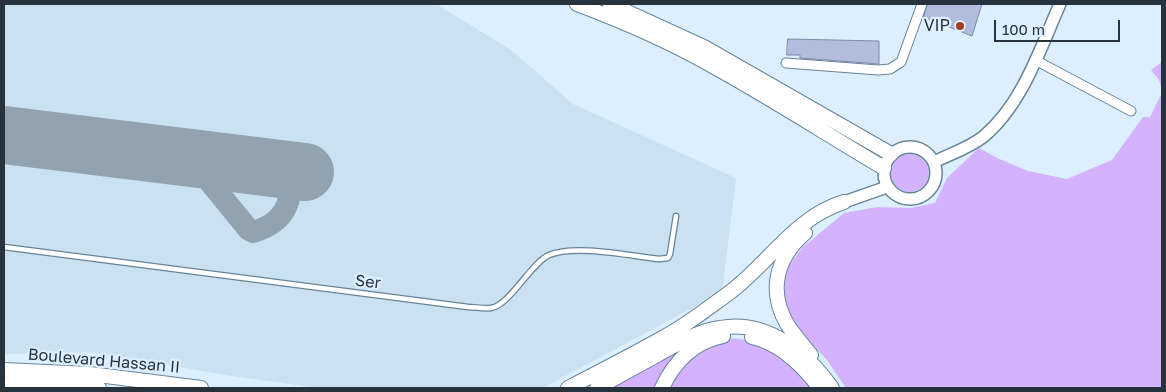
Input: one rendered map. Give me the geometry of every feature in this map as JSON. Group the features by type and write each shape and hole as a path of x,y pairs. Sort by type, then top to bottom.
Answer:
{"main road":[{"path":"577,4 643,31 717,68 884,168"},
{"path":"610,4 704,47 891,154"},
{"path":"934,162 968,146 991,129 1018,94 1060,4"},
{"path":"915,147 930,154 937,169 934,185 923,196 907,200 899,198 887,187 885,181 884,168 891,154 898,149 915,147"},
{"path":"568,388 667,336 689,322 731,292 778,246 804,224 832,206 887,187"},
{"path":"826,385 812,355 788,326 778,306 778,276 781,265 792,246 844,202"},
{"path":"597,388 690,338 711,330 728,327 746,328 776,336 808,360 826,385"},
{"path":"662,388 676,364 687,354 708,340 732,335 754,337 773,346 826,385"},
{"name":"Boulevard Hassan II","path":"4,370 90,374 201,388"},
{"name":"Boulevard Hassan II","path":"4,384 74,385 99,388"}],"street":[{"path":"786,63 890,69 901,62 922,4"},
{"path":"1035,60 1132,111"}],"lane":[{"name":"Ser","path":"4,247 295,286 468,307 492,308 501,303 543,259 551,254 586,251 659,259 668,258 676,216"}],"shaded area":[{"path":"4,4 436,4 511,50 573,104 736,178 722,292 543,388 318,388 85,352 4,354"},
{"path":"1162,62 1162,90 1159,80 1151,70"},
{"path":"1162,93 1162,387 846,388 827,360 796,326 786,309 783,292 784,280 789,265 803,247 844,213 877,207 911,208 935,203 947,178 979,148 1028,171 1067,179 1112,160 1143,117 1150,117"},
{"path":"910,154 923,160 929,173 923,186 910,192 897,186 891,173 897,160"},
{"path":"726,338 754,342 776,352 815,388 665,388 680,363"},
{"path":"688,344 656,388 607,388"}],"building":[{"name":"VIP","path":"928,4 982,4 972,36 924,17"},
{"path":"788,39 879,41 879,64 800,58 800,55 787,55"}],"taxiway":[{"path":"171,156 189,164 204,175 249,230 253,232 275,221 287,206 289,189 285,173 274,159 259,151 240,152 220,162"}],"runway":[{"path":"4,135 305,172"}],"place":[{"name":"VIP","path":"960,26"}]}
